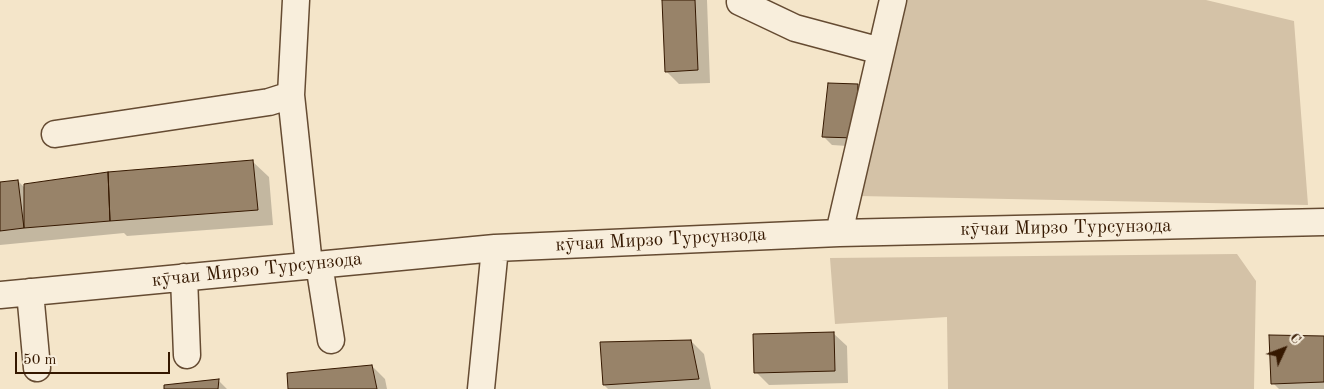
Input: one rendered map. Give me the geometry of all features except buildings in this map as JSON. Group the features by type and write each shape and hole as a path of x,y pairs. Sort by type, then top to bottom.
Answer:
{"street":[{"path":"296,0 291,96 314,265 331,340"},
{"path":"838,233 893,0"},
{"path":"740,2 795,28 881,51"},
{"path":"55,134 269,102 291,96"},
{"name":"кӯчаи Мирзо Турсунзода","path":"0,295 495,248 838,233 1324,222"},
{"path":"481,389 495,248"},
{"path":"184,277 187,356"},
{"path":"30,292 37,368"}],"shaded area":[{"path":"904,0 1206,0 1294,21 1308,205 859,196"},
{"path":"1237,254 1256,281 1254,389 948,389 947,317 835,324 830,258"}]}
